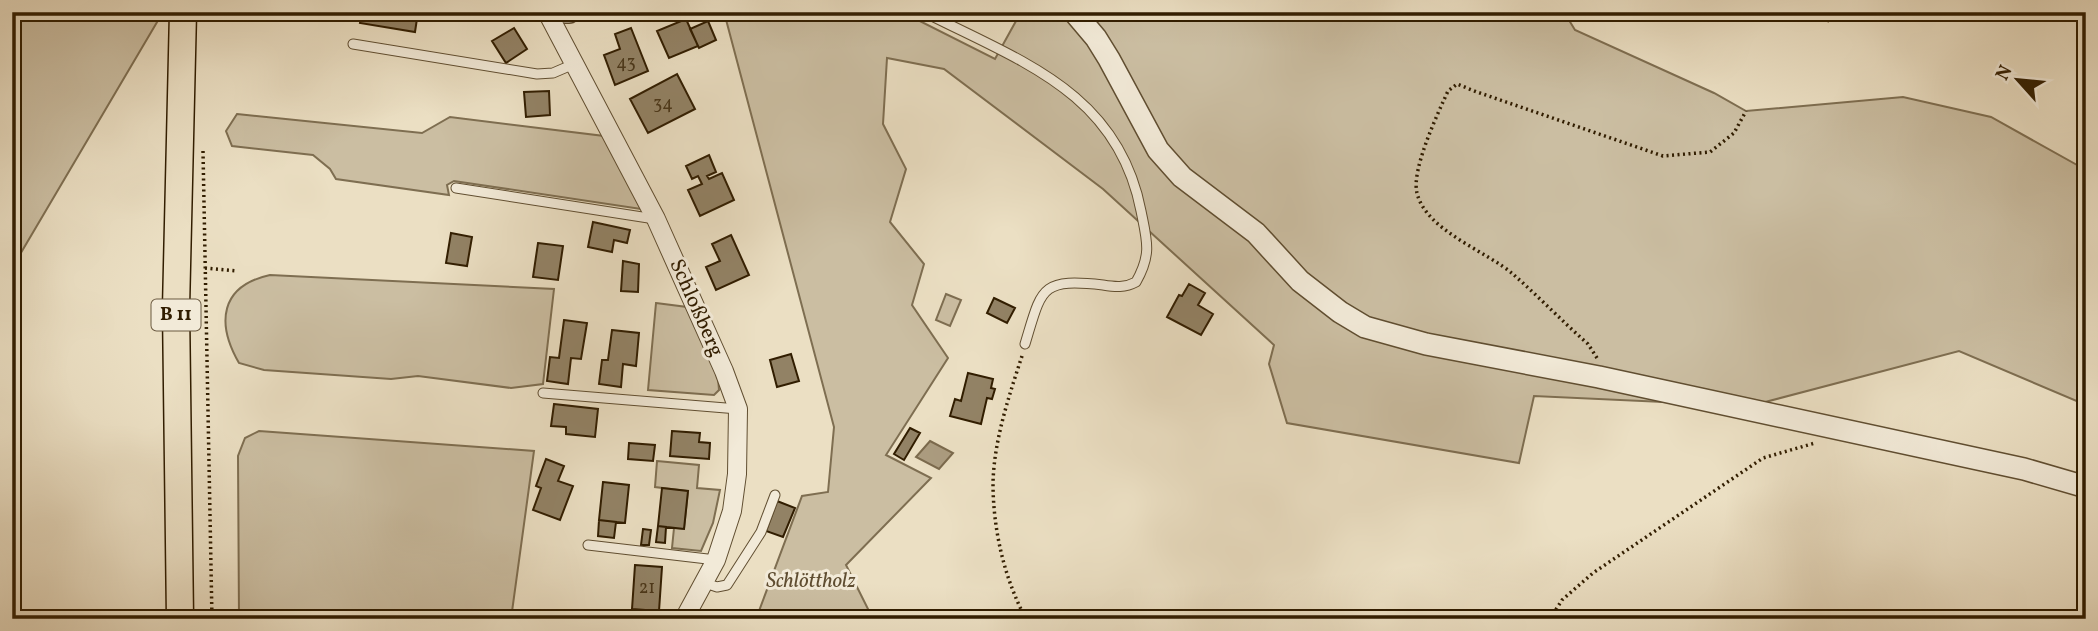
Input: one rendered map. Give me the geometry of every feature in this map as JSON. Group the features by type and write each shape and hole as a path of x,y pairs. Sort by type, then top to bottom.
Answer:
{"main road":[{"name":"B 11","path":"180,619 176,308 183,12"}],"street":[{"name":"Schloßberg","path":"547,12 656,219 738,409 737,474 732,511 716,561 684,619"},
{"path":"1074,12 1096,38 1158,150 1169,164 1182,177 1241,220 1300,281 1340,312 1365,327 1390,335 1599,377 2024,469 2086,487"}],"lane":[{"path":"924,12 1051,78 1086,105 1111,134 1136,184 1149,248 1147,260 1136,282 1118,287 1073,282 1056,284 1045,290 1040,297 1025,344"},
{"path":"353,44 537,74 553,73 574,64"},
{"path":"456,188 656,219"},
{"path":"543,393 738,409"},
{"path":"705,583 717,587 727,585 761,532 775,495"},
{"path":"588,545 704,557 716,561"}],"path":[{"path":"1827,22 1830,12"},
{"path":"1599,377 1598,360 1588,345 1512,273 1452,234 1433,219 1422,205 1416,191 1419,167 1448,91 1457,84 1463,85 1663,156 1710,152 1734,133 1746,111"},
{"path":"203,146 212,619"},
{"path":"205,268 237,271"},
{"path":"1025,344 1006,409 993,482 998,536 1009,584 1026,619"},
{"path":"1550,619 1562,600 1594,573 1763,458 1815,443"}],"green space":[{"path":"12,12 163,12 12,268"},
{"name":"Schlöttholz","path":"724,12 902,12 995,59 1021,12 1564,12 1575,30 1714,93 1746,111 1903,97 1991,117 2086,170 2086,405 1959,351 1750,406 1534,396 1519,463 1287,423 1269,364 1274,345 1103,189 944,69 887,58 883,124 906,169 890,222 924,264 912,305 948,358 886,455 931,478 846,565 873,619 756,619 802,496 828,492 834,427"},
{"path":"237,114 422,133 450,117 604,136 641,209 454,181 447,185 449,195 336,179 330,169 313,155 232,146 226,131"},
{"path":"270,275 554,289 543,384 511,388 418,376 391,379 264,370 239,363 227,334 227,308 232,297 241,288 253,280"},
{"path":"946,294 961,300 950,326 936,320"},
{"path":"656,303 687,307 718,378 719,390 714,395 648,390"},
{"path":"259,431 534,451 511,619 239,619 238,456 245,438"},
{"path":"657,461 699,465 697,488 720,490 713,523 701,551 672,548 674,528 684,529 688,491 655,487"}],"shaded area":[{"path":"930,441 953,453 939,469 916,457"}],"building":[{"path":"362,12 418,12 415,32 360,23"},
{"path":"941,12 959,12 957,19"},
{"path":"686,19 698,46 669,58 657,31"},
{"path":"708,21 716,40 699,48 690,29"},
{"path":"514,28 527,49 506,63 492,41"},
{"path":"631,28 648,71 615,85 604,55 620,49 615,34"},
{"path":"677,74 695,109 648,133 630,99"},
{"path":"549,91 550,115 526,117 524,92"},
{"path":"709,155 716,172 707,176 709,179 722,173 734,200 700,216 688,190 702,184 698,176 692,179 686,166"},
{"path":"593,222 630,230 627,243 614,240 612,252 588,247"},
{"path":"451,233 472,237 467,266 446,263"},
{"path":"731,235 749,275 716,290 706,267 720,261 712,244"},
{"path":"538,243 563,246 558,280 533,277"},
{"path":"623,261 639,264 638,292 621,291"},
{"path":"1189,284 1205,293 1198,305 1213,314 1201,335 1167,317 1179,295 1182,296"},
{"path":"994,298 1015,308 1007,323 987,313"},
{"path":"564,320 587,323 581,359 571,358 568,384 547,381 550,357 559,358"},
{"path":"612,330 639,333 636,366 623,364 621,387 599,384 602,360 608,360"},
{"path":"791,354 799,381 777,387 770,360"},
{"path":"968,373 993,379 991,388 995,389 992,399 987,398 981,424 950,416 955,399 961,401"},
{"path":"554,404 598,409 595,437 566,434 566,427 551,426"},
{"path":"910,428 920,433 904,460 894,454"},
{"path":"672,431 700,433 699,442 710,443 709,459 670,456"},
{"path":"629,443 655,445 653,461 628,459"},
{"path":"546,459 564,466 558,481 573,486 560,520 533,510 541,488 536,486"},
{"path":"603,482 629,485 625,523 599,520"},
{"path":"662,488 688,491 684,529 658,526"},
{"path":"777,501 795,508 783,537 766,531"},
{"path":"599,520 616,522 614,538 598,536"},
{"path":"658,526 666,527 665,543 656,542"},
{"path":"643,529 651,530 649,545 641,545"},
{"path":"635,565 662,567 659,611 632,609"}]}
